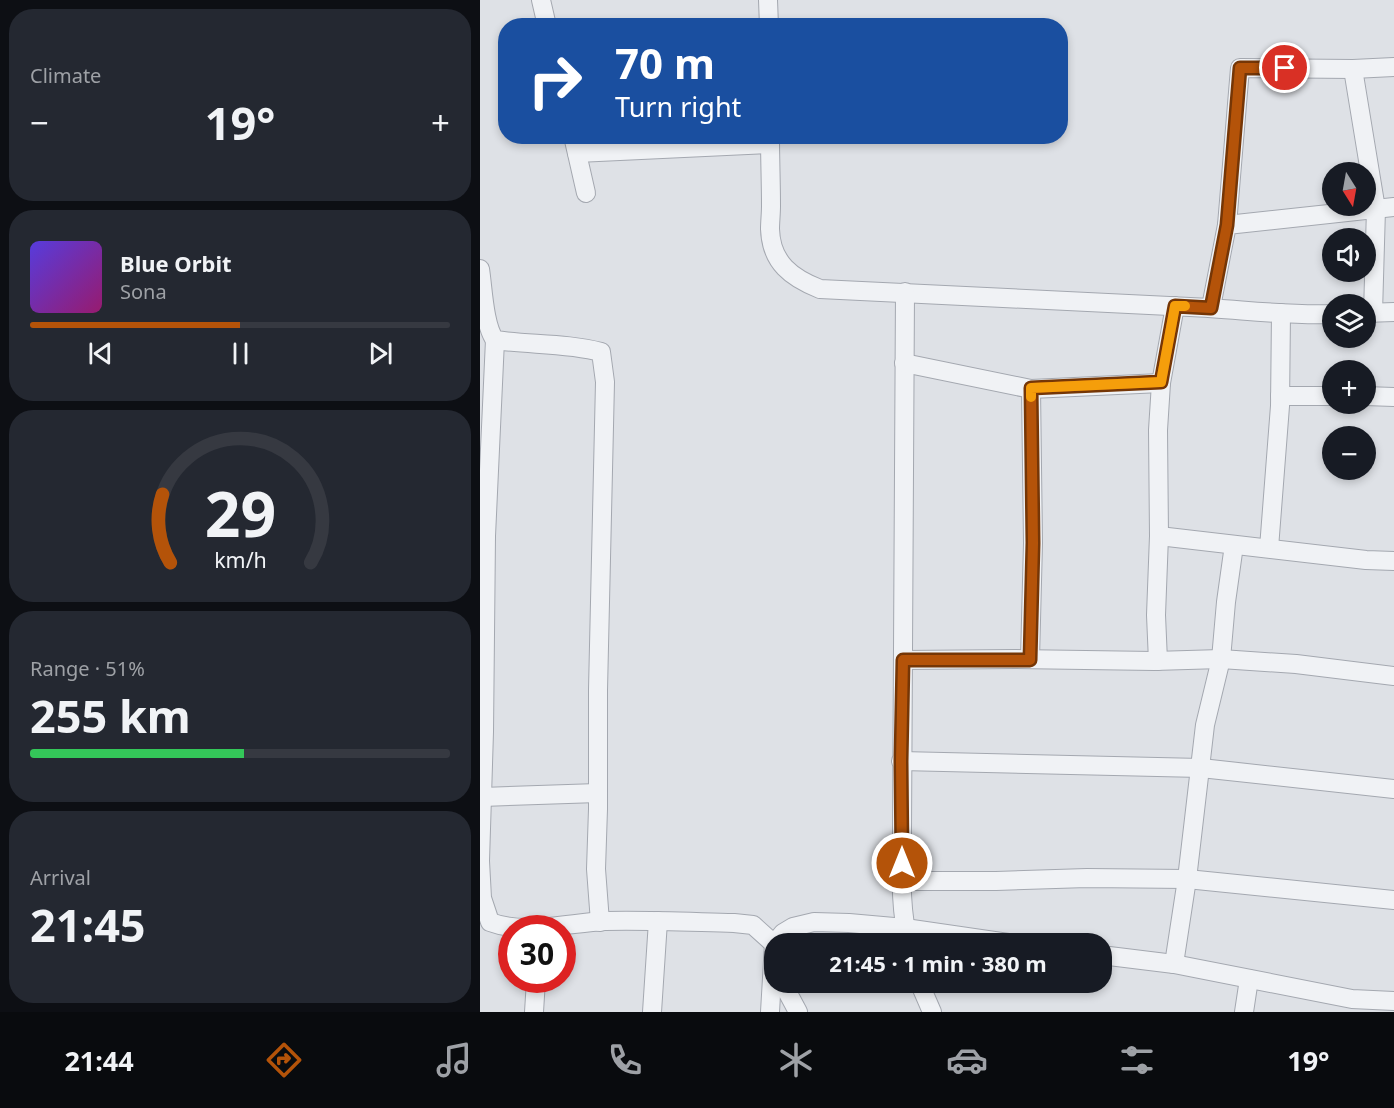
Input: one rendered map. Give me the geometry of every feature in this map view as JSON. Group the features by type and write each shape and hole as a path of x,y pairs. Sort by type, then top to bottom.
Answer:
{"street":[{"path":"541,0 545,18"},
{"path":"768,0 769,18"},
{"path":"1211,308 1227,225 1240,68 1394,67"},
{"path":"1353,69 1385,208 1372,294"},
{"path":"586,193 575,145 614,144"},
{"path":"770,144 770,231 773,249 788,272 801,281 820,289 1322,314"},
{"path":"1227,225 1385,208"},
{"path":"480,269 488,332 483,536 484,732 480,842 482,898 489,922 498,926"},
{"path":"904,292 901,761 902,881 907,933"},
{"path":"1158,661 1156,615 1159,536 1158,430 1161,382 1175,306"},
{"path":"1376,313 1394,312"},
{"path":"1269,548 1280,396 1281,314"},
{"path":"488,332 519,344 567,346 601,352 605,405 596,869 600,922"},
{"path":"904,363 1031,388 1161,382"},
{"path":"1030,660 1033,543 1031,388"},
{"path":"1280,396 1322,396"},
{"path":"1376,396 1394,397"},
{"path":"1159,536 1366,560 1394,561"},
{"path":"1174,964 1187,879 1205,725 1221,659 1234,545"},
{"path":"903,660 1158,661 1221,659 1296,664 1394,676"},
{"path":"901,761 1201,768 1394,789"},
{"path":"482,797 598,793"},
{"path":"902,881 1187,879 1394,900"},
{"path":"652,1012 658,921"},
{"path":"576,924 658,921 734,923 753,926 764,935"},
{"path":"783,933 793,927 814,922 849,922 895,933"},
{"path":"1112,956 1174,964 1249,979 1351,1006 1394,1001"},
{"path":"1244,1012 1249,979"},
{"path":"534,1012 535,993"},
{"path":"770,1012 771,993"},
{"path":"788,993 798,1012"},
{"path":"924,993 932,1012"}],"slow traffic":[{"path":"1031,397 1031,388 1161,382 1175,306 1185,306"}],"route":[{"path":"902,863 903,660 1030,660 1033,543 1031,388 1161,382 1175,306 1211,308 1227,225 1240,68 1285,68"}]}
